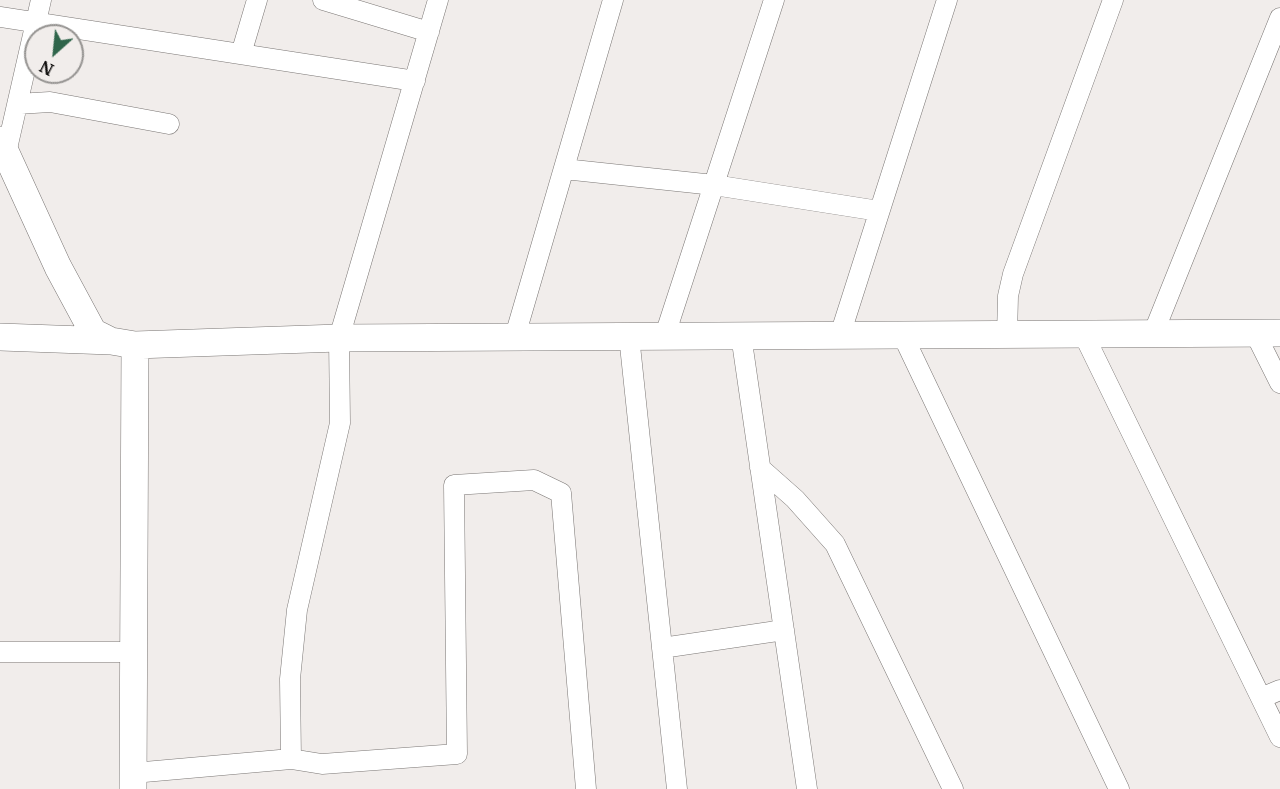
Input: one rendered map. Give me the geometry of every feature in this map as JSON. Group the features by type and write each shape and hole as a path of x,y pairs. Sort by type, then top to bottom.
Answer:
{"main road":[{"path":"3,147 93,332 123,343"},
{"path":"0,337 123,343 515,336 1007,336 1267,333"},
{"path":"123,343 134,652 133,781"}],"street":[{"path":"3,147 17,104 41,0"},
{"path":"242,54 257,0"},
{"path":"323,0 429,32"},
{"path":"291,759 290,679 297,610 340,423 339,338 438,0"},
{"path":"515,336 613,0"},
{"path":"665,335 774,0"},
{"path":"840,335 946,0"},
{"path":"1007,336 1008,296 1013,274 1113,0"},
{"path":"0,17 415,81"},
{"path":"1153,334 1280,18"},
{"path":"17,104 50,102 169,124"},
{"path":"564,169 714,185 879,211"},
{"path":"1267,333 1280,383"},
{"path":"741,335 807,789"},
{"path":"1084,335 1280,737"},
{"path":"629,336 677,789"},
{"path":"903,336 1119,789"},
{"path":"760,468 795,499 835,544 953,789"},
{"path":"133,781 291,759 322,764 457,754 454,485 534,480 561,493 586,789"},
{"path":"662,648 784,630"},
{"path":"0,652 134,652"},
{"path":"1261,698 1280,690"}]}
